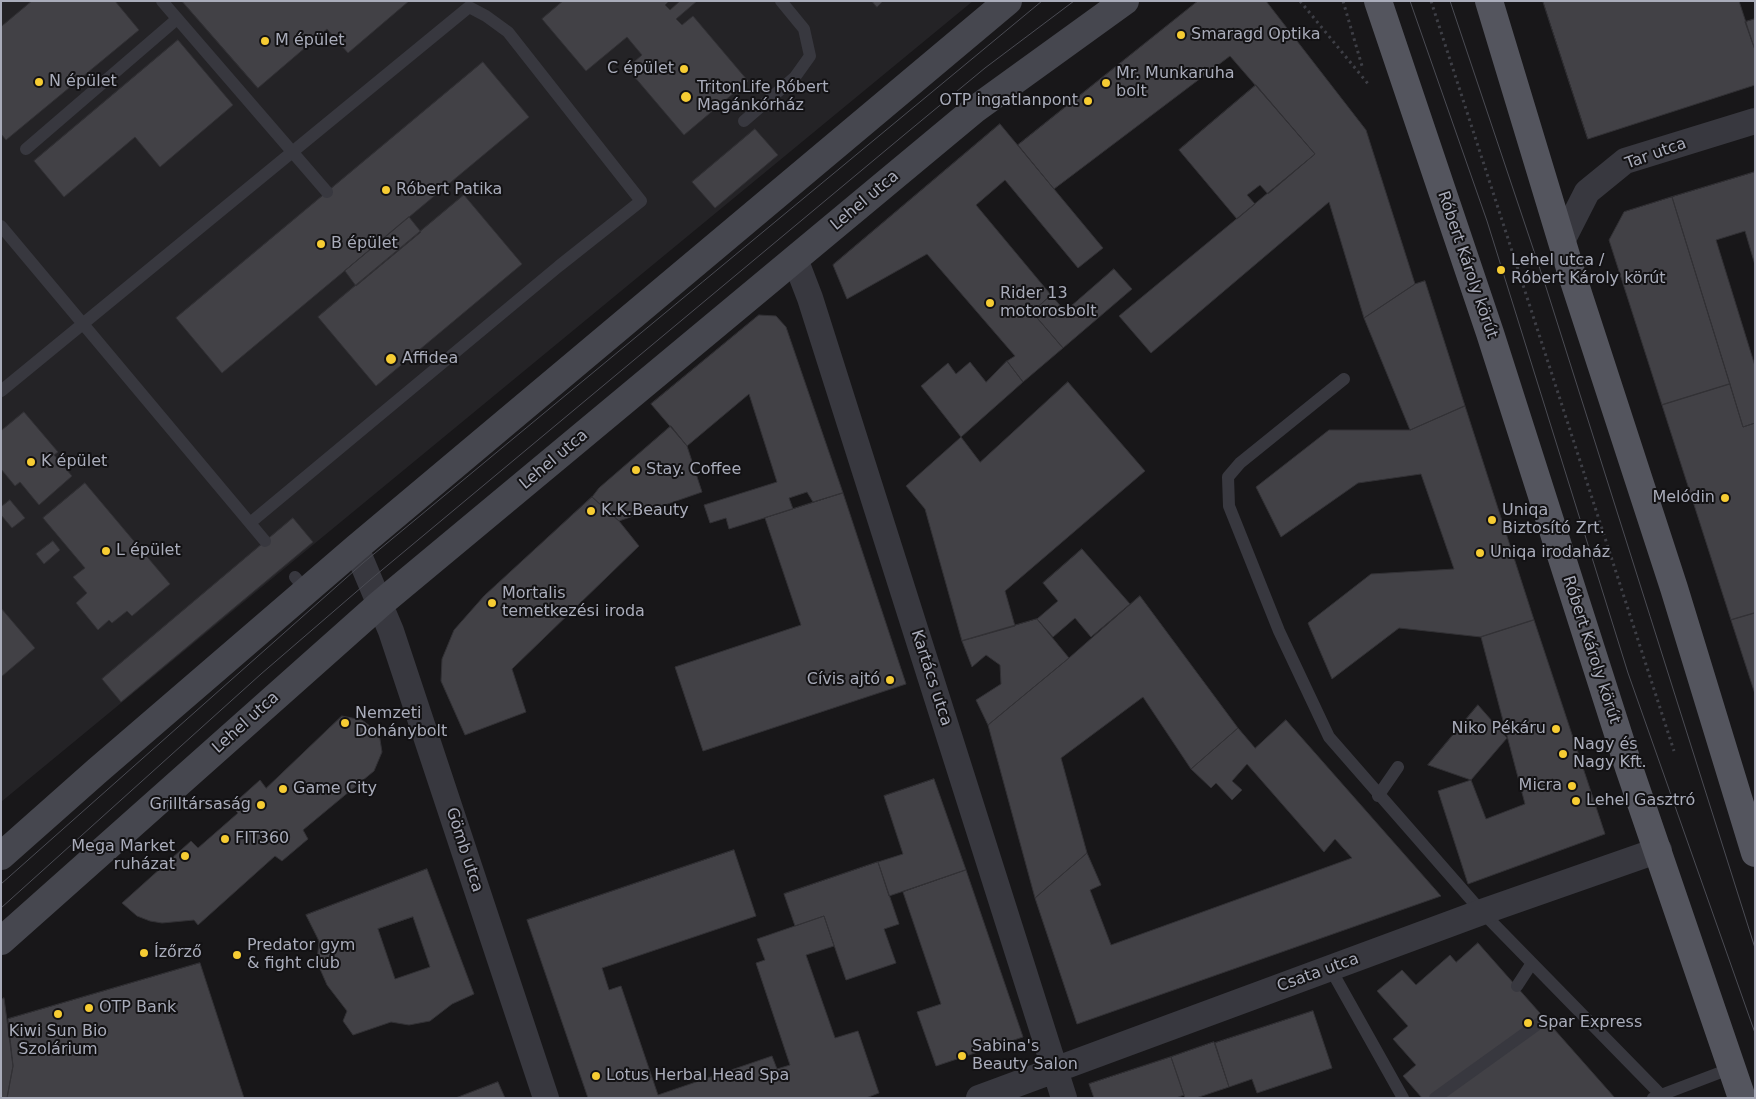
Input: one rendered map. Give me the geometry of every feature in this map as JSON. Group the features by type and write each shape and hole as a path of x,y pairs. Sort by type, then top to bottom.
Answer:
{"main road":[{"path":"1,856 97,771 301,584 356,548 1008,1"},
{"name":"Lehel utca","path":"1,941 380,604 974,110 1125,1"},
{"name":"Róbert Károly körút","path":"1378,1 1490,333 1629,768 1742,1098"},
{"path":"1489,1 1562,241 1750,824 1755,853"}],"street":[{"name":"Tar utca","path":"1562,241 1587,192 1626,161 1755,121"},
{"name":"Kartács utca","path":"795,259 810,298 1064,1098"},
{"name":"Gömb utca","path":"356,548 380,604 546,1098"},
{"name":"Csata utca","path":"979,1098 1482,912 1658,850"}],"lane":[{"path":"162,1 327,192"},
{"path":"744,121 795,77 810,56 804,28 781,1"},
{"path":"1,391 292,153 469,4 508,32 640,201 250,523"},
{"path":"26,149 177,19"},
{"path":"1,226 265,541"},
{"path":"1344,379 1240,463 1228,477 1229,506 1279,631 1328,737 1482,912 1657,1096 1732,1068"},
{"path":"1378,796 1398,767"},
{"path":"1517,986 1532,963"},
{"path":"1330,968 1403,1098"},
{"path":"1435,1098 1538,1024"}],"path":[{"path":"1300,1 1369,85"},
{"path":"1343,1 1362,66"},
{"path":"1431,1 1674,752"}],"shaded area":[{"path":"1,1 973,1 1,802"}],"building":[{"name":"N épület","path":"32,1 115,1 139,30 6,140 1,134 1,27"},
{"name":"M épület","path":"182,1 409,1 348,53 327,29 258,88"},
{"name":"C épület","path":"563,1 669,1 665,5 670,10 680,1 697,1 676,19 682,25 693,16 748,81 684,135 627,68 642,55 627,37 586,71 542,19"},
{"path":"872,1 883,1 877,7"},
{"path":"1198,1 1266,1 1366,130 1415,284 1364,318 1329,202 1151,353 1119,316 1315,154 1230,56 1054,189 1018,145"},
{"path":"1543,1 1739,1 1755,50 1755,85 1588,139"},
{"path":"1755,19 1755,50 1745,22"},
{"path":"178,40 233,105 160,167 135,137 64,197 34,161"},
{"name":"B épület","path":"483,62 529,117 222,373 176,318"},
{"path":"1256,85 1315,154 1268,194 1260,185 1247,195 1255,204 1237,219 1179,150"},
{"path":"1000,124 1103,248 1078,268 1005,180 976,205 1051,295 1032,312 1063,348 1023,382 1007,361 1015,356 927,254 847,299 833,265"},
{"path":"755,129 778,155 715,208 692,182"},
{"path":"1755,172 1755,265 1745,231 1716,240 1755,366 1755,423 1743,427 1672,197"},
{"path":"464,195 522,264 376,386 318,317"},
{"path":"1672,197 1730,384 1662,405 1609,240 1624,212"},
{"path":"409,217 421,232 356,286 345,271"},
{"path":"1114,269 1132,289 1063,348 1032,312 1051,295 1065,311"},
{"path":"1425,281 1465,406 1410,430 1364,318 1415,284"},
{"path":"759,315 776,316 786,327 843,493 813,502 807,492 789,498 793,509 729,529 726,518 710,523 704,505 777,482 749,394 687,446 651,404"},
{"path":"1007,361 1023,382 961,437 921,386 948,363 956,374 970,362 986,382"},
{"path":"1068,382 1145,471 1005,591 1015,626 962,641 925,509 906,486 961,437 980,462"},
{"path":"1730,384 1743,427 1755,423 1755,613 1731,620 1662,405"},
{"name":"Uniqa irodaház","path":"1465,406 1534,620 1481,637 1399,628 1332,679 1308,623 1371,574 1454,569 1421,474 1358,483 1281,537 1256,487 1329,430 1410,430"},
{"name":"K épület","path":"24,412 58,452 54,455 72,476 39,505 20,482 15,486 1,469 1,431"},
{"path":"671,426 687,446 702,492 619,521 592,497 599,488"},
{"name":"L épület","path":"85,483 170,584 132,616 127,611 112,623 109,620 98,630 76,603 87,593 73,577 85,568 43,518"},
{"path":"843,493 906,684 703,751 675,667 801,625 765,518"},
{"path":"592,497 619,521 639,546 512,669 526,712 465,735 441,681 442,659 454,630 484,596"},
{"path":"10,500 25,518 12,528 1,515 1,507"},
{"path":"293,518 313,542 121,702 102,679"},
{"path":"53,541 60,550 44,564 36,554"},
{"path":"1082,549 1130,604 1091,637 1075,618 1053,637 1037,619 1058,601 1043,583"},
{"path":"1140,596 1238,728 1191,769 1143,697 1061,758 1087,853 1035,898 988,725"},
{"path":"1,608 35,648 1,677"},
{"path":"1755,613 1755,694 1731,620"},
{"path":"1037,619 1069,658 988,725 976,700 1001,684 1000,665 986,655 972,667 962,641"},
{"path":"1534,620 1605,834 1468,884 1438,791 1471,780 1486,819 1525,804 1481,637"},
{"path":"1478,705 1507,738 1471,780 1428,765"},
{"path":"342,716 362,720 379,733 382,752 374,771 303,830 308,839 282,861 275,856 198,925 194,920 162,923 150,921 137,916 122,903 191,841 198,848 238,813 231,806 260,780 266,788"},
{"path":"1286,720 1441,896 1077,1024 1035,898 1087,853 1101,885 1090,890 1111,945 1352,858 1335,839 1324,852 1247,764 1232,781 1242,790 1232,800 1216,783 1211,788 1191,769 1238,728 1255,748"},
{"path":"934,779 966,870 889,896 878,862 903,854 884,796"},
{"path":"734,850 756,916 602,968 609,990 621,986 658,1095 772,1056 777,1069 790,1065 756,963 765,960 757,939 824,916 834,946 806,955 835,1038 858,1031 879,1093 866,1098 588,1098 527,920"},
{"path":"878,862 899,924 884,929 896,963 846,980 824,916 795,926 784,894"},
{"path":"427,869 474,994 452,1004 430,1021 409,1025 391,1022 353,1035 343,1021 347,1011 327,985 317,962 319,941 306,915","holes":["413,917 430,967 395,979 378,929"]},
{"path":"966,870 1023,1037 936,1066 917,1012 941,1004 903,892"},
{"path":"1478,943 1615,1098 1422,1098 1403,1076 1416,1065 1393,1039 1408,1026 1377,991 1402,970 1416,985 1450,955 1456,962"},
{"path":"200,963 244,1098 7,1098 13,1066 8,1019"},
{"path":"4,998 13,1066 7,1098 1,1098 1,1000"},
{"path":"1313,1011 1332,1068 1257,1093 1252,1079 1229,1087 1215,1043"},
{"path":"1214,1042 1229,1087 1196,1098 1185,1098 1171,1057"},
{"path":"1171,1057 1184,1095 1176,1098 1094,1098 1089,1084"},
{"path":"498,1082 505,1098 456,1098"}],"tram line":[{"path":"1,884 363,563 1042,1"},
{"path":"1,908 261,674 370,580 985,68 1074,1"},
{"path":"1410,1 1487,221 1628,673 1755,1033"},
{"path":"1450,1 1545,284 1755,948"}],"place":[{"name":"Smaragd Optika","path":"1181,35"},
{"name":"M épület","path":"265,41"},
{"name":"C épület","path":"684,69"},
{"name":"N épület","path":"39,82"},
{"name":"Mr. Munkaruha bolt","path":"1106,83"},
{"name":"TritonLife Róbert Magánkórház","path":"686,97"},
{"name":"OTP ingatlanpont","path":"1088,101"},
{"name":"Róbert Patika","path":"386,190"},
{"name":"B épület","path":"321,244"},
{"name":"Lehel utca / Róbert Károly körút","path":"1501,270"},
{"name":"Rider 13 motorosbolt","path":"990,303"},
{"name":"Affidea","path":"391,359"},
{"name":"K épület","path":"31,462"},
{"name":"Stay. Coffee","path":"636,470"},
{"name":"Melódin","path":"1725,498"},
{"name":"K.K.Beauty","path":"591,511"},
{"name":"Uniqa Biztosító Zrt.","path":"1492,520"},
{"name":"L épület","path":"106,551"},
{"name":"Uniqa irodaház","path":"1480,553"},
{"name":"Mortalis temetkezési iroda","path":"492,603"},
{"name":"Cívis ajtó","path":"890,680"},
{"name":"Nemzeti Dohánybolt","path":"345,723"},
{"name":"Niko Pékáru","path":"1556,729"},
{"name":"Nagy és Nagy Kft.","path":"1563,754"},
{"name":"Micra","path":"1572,786"},
{"name":"Game City","path":"283,789"},
{"name":"Lehel Gasztró","path":"1576,801"},
{"name":"Grilltársaság","path":"261,805"},
{"name":"FIT360","path":"225,839"},
{"name":"Mega Market ruházat","path":"185,856"},
{"name":"Ízőrző","path":"144,953"},
{"name":"Predator gym & fight club","path":"237,955"},
{"name":"OTP Bank","path":"89,1008"},
{"name":"Kiwi Sun Bio Szolárium","path":"58,1014"},
{"name":"Spar Express","path":"1528,1023"},
{"name":"Sabina's Beauty Salon","path":"962,1056"},
{"name":"Lotus Herbal Head Spa","path":"596,1076"}]}
